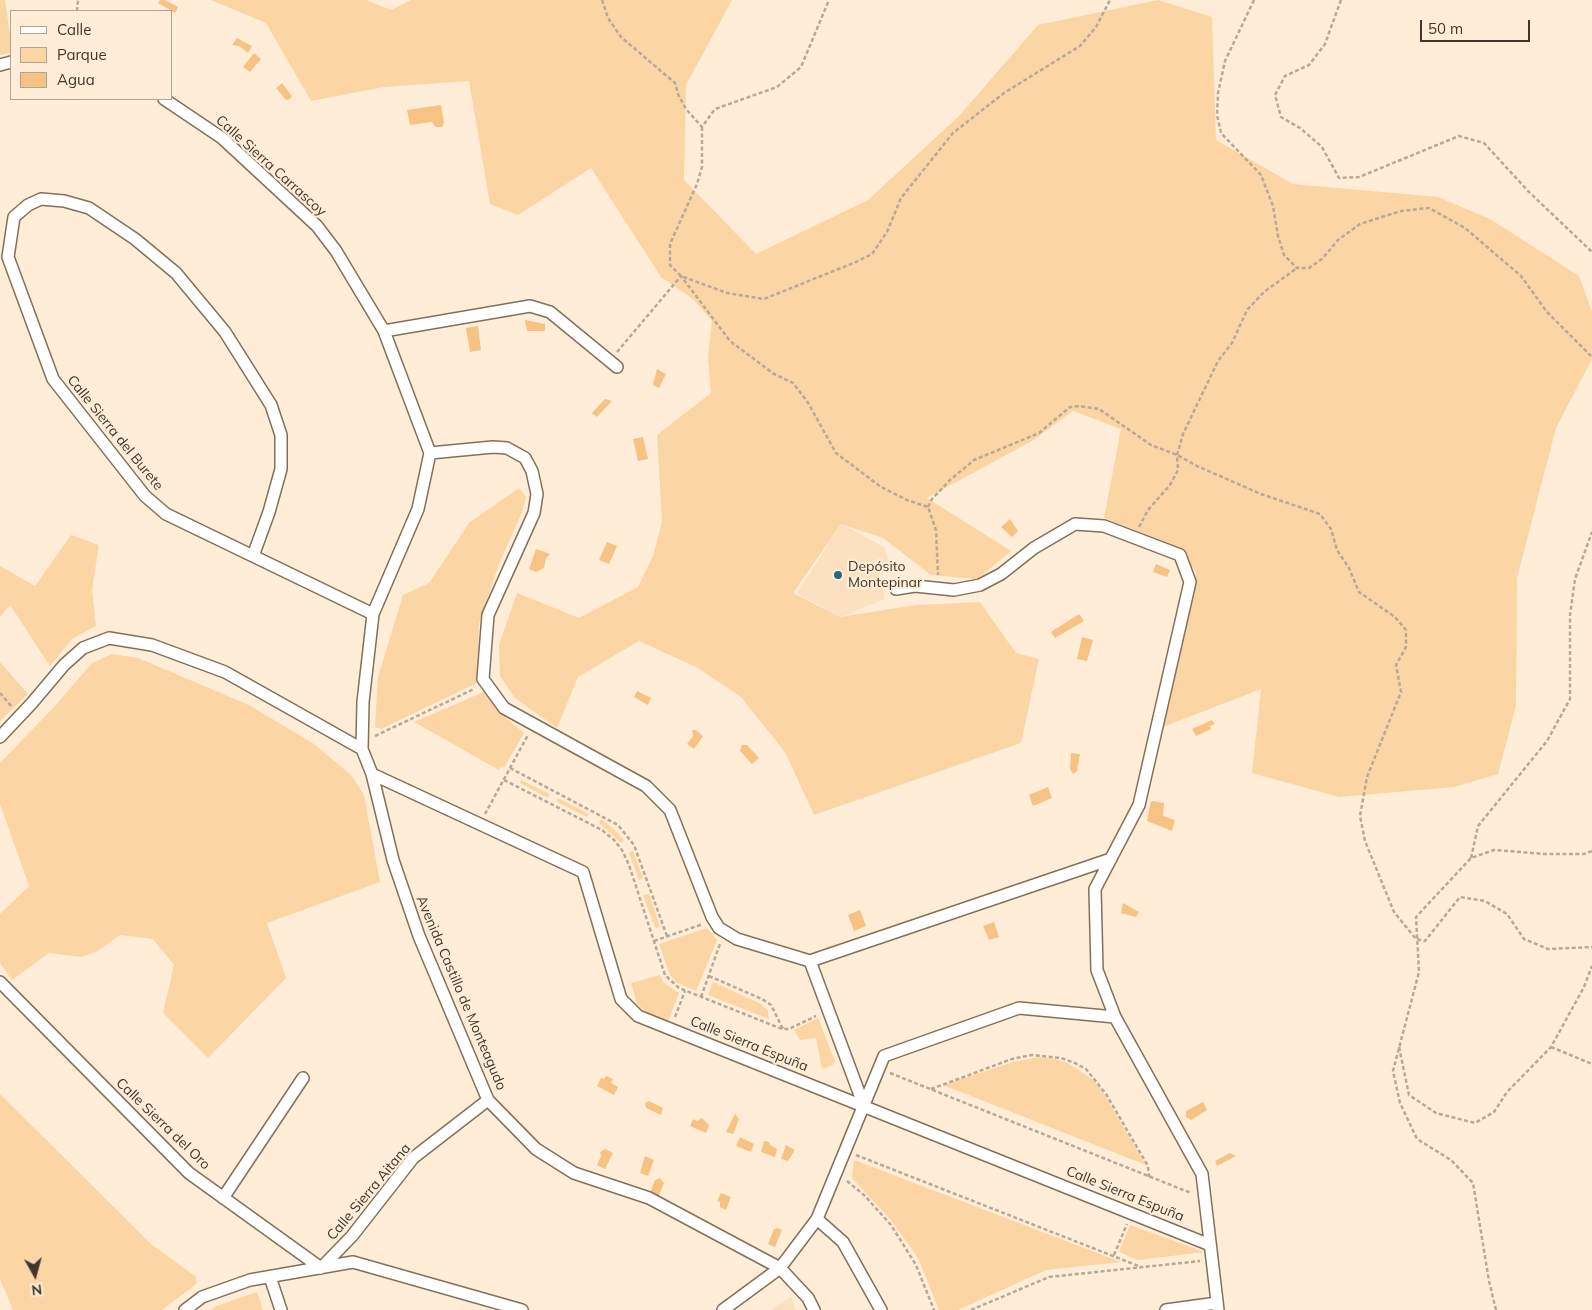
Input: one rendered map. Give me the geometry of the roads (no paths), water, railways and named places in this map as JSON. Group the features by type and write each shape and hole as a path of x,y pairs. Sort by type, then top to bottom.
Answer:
{"street":[{"name":"Calle Sierra Carrascoy","path":"165,100 222,138 317,226 336,251 384,331 430,453"},
{"name":"Calle Sierra del Burete","path":"253,556 269,512 281,469 280,435 271,405 230,340 176,273 135,239 97,213 89,208 64,200 41,199 28,205 14,217 8,257 53,379 145,496 166,514 373,614"},
{"path":"384,331 530,306 550,312 614,364"},
{"path":"0,737 64,664 83,648 109,638 152,645 225,672 362,745 363,702 373,614 418,510 430,453 493,446 507,448 525,458 534,478 538,494 534,512 488,615 483,679 504,708 646,786 670,810 714,920 719,928 725,932 737,939 810,961 1111,858"},
{"path":"896,589 915,586 954,590 980,585 1002,574 1034,548 1075,524 1104,526 1180,555 1190,582 1138,805 1095,889 1097,970 1115,1018 1202,1174 1217,1306 1166,1310"},
{"name":"Avenida Castillo de Monteagudo","path":"362,745 372,774 393,860 418,936 488,1100 536,1148 574,1173 649,1198 780,1268 808,1298 814,1310"},
{"name":"Calle Sierra Espuña","path":"372,774 582,872 621,999 638,1016 1210,1245"},
{"path":"810,961 864,1106"},
{"name":"Calle Sierra del Oro","path":"0,982 189,1173 321,1268"},
{"path":"723,1310 780,1268 817,1219 884,1056 1019,1008 1115,1018"},
{"path":"223,1198 303,1078"},
{"name":"Calle Sierra Aitana","path":"321,1268 352,1236 413,1158 488,1100"},
{"path":"817,1219 843,1242 881,1310"},
{"path":"185,1310 202,1297 250,1280 353,1262 522,1310"},
{"path":"270,1277 281,1310"}],"water":[{"path":"160,0 165,0 178,7 175,13 158,3"},
{"path":"237,38 252,46 248,53 239,46 232,45"},
{"path":"254,53 261,59 250,72 243,67"},
{"path":"282,83 292,96 290,99 286,100 276,88"},
{"path":"441,105 444,123 442,127 436,127 432,122 410,125 407,110"},
{"path":"525,320 545,324 545,331 527,331"},
{"path":"478,326 481,350 470,352 466,328"},
{"path":"657,369 666,374 659,388 653,385"},
{"path":"605,399 612,401 597,417 592,413"},
{"path":"643,437 648,459 638,461 633,439"},
{"path":"1010,519 1018,531 1012,537 1001,527"},
{"path":"607,542 617,546 609,564 599,560"},
{"path":"536,549 550,554 546,558 544,568 536,572 529,569"},
{"path":"1156,564 1170,570 1167,577 1153,572"},
{"path":"1079,614 1084,621 1055,638 1051,632"},
{"path":"1082,637 1093,640 1087,661 1077,659"},
{"path":"637,691 651,698 648,705 634,697"},
{"path":"1212,720 1215,724 1210,726 1211,729 1196,736 1192,729"},
{"path":"692,730 696,730 703,736 694,749 687,744 693,736"},
{"path":"742,745 747,745 759,758 752,764 740,751"},
{"path":"1071,753 1080,754 1077,771 1073,774 1070,769"},
{"path":"1048,787 1052,798 1033,806 1029,795"},
{"path":"1151,801 1164,803 1163,816 1175,820 1172,831 1147,821"},
{"path":"1123,903 1139,912 1136,917 1121,913"},
{"path":"860,910 866,926 854,931 848,915"},
{"path":"994,922 999,937 989,940 983,926"},
{"path":"606,1076 613,1079 611,1083 618,1087 614,1095 597,1086 601,1078 604,1079"},
{"path":"649,1101 663,1108 661,1115 646,1108 645,1103"},
{"path":"1203,1102 1207,1110 1191,1120 1186,1117 1186,1111"},
{"path":"735,1114 739,1119 733,1134 726,1132"},
{"path":"702,1118 709,1125 706,1133 690,1126 693,1119 697,1121"},
{"path":"740,1137 754,1144 751,1152 736,1146"},
{"path":"764,1141 769,1142 770,1145 777,1149 775,1157 761,1152"},
{"path":"786,1145 795,1150 788,1161 781,1159"},
{"path":"605,1149 613,1153 605,1169 597,1165 601,1156 600,1152"},
{"path":"1230,1153 1236,1156 1217,1166 1215,1161"},
{"path":"645,1156 654,1160 648,1176 640,1173"},
{"path":"660,1178 664,1183 658,1197 650,1193 655,1180"},
{"path":"721,1193 731,1197 726,1210 720,1207 720,1202 717,1201"},
{"path":"774,1229 782,1230 775,1247 768,1244"}],"place":[{"name":"Depósito Montepinar","path":"838,575"}]}
